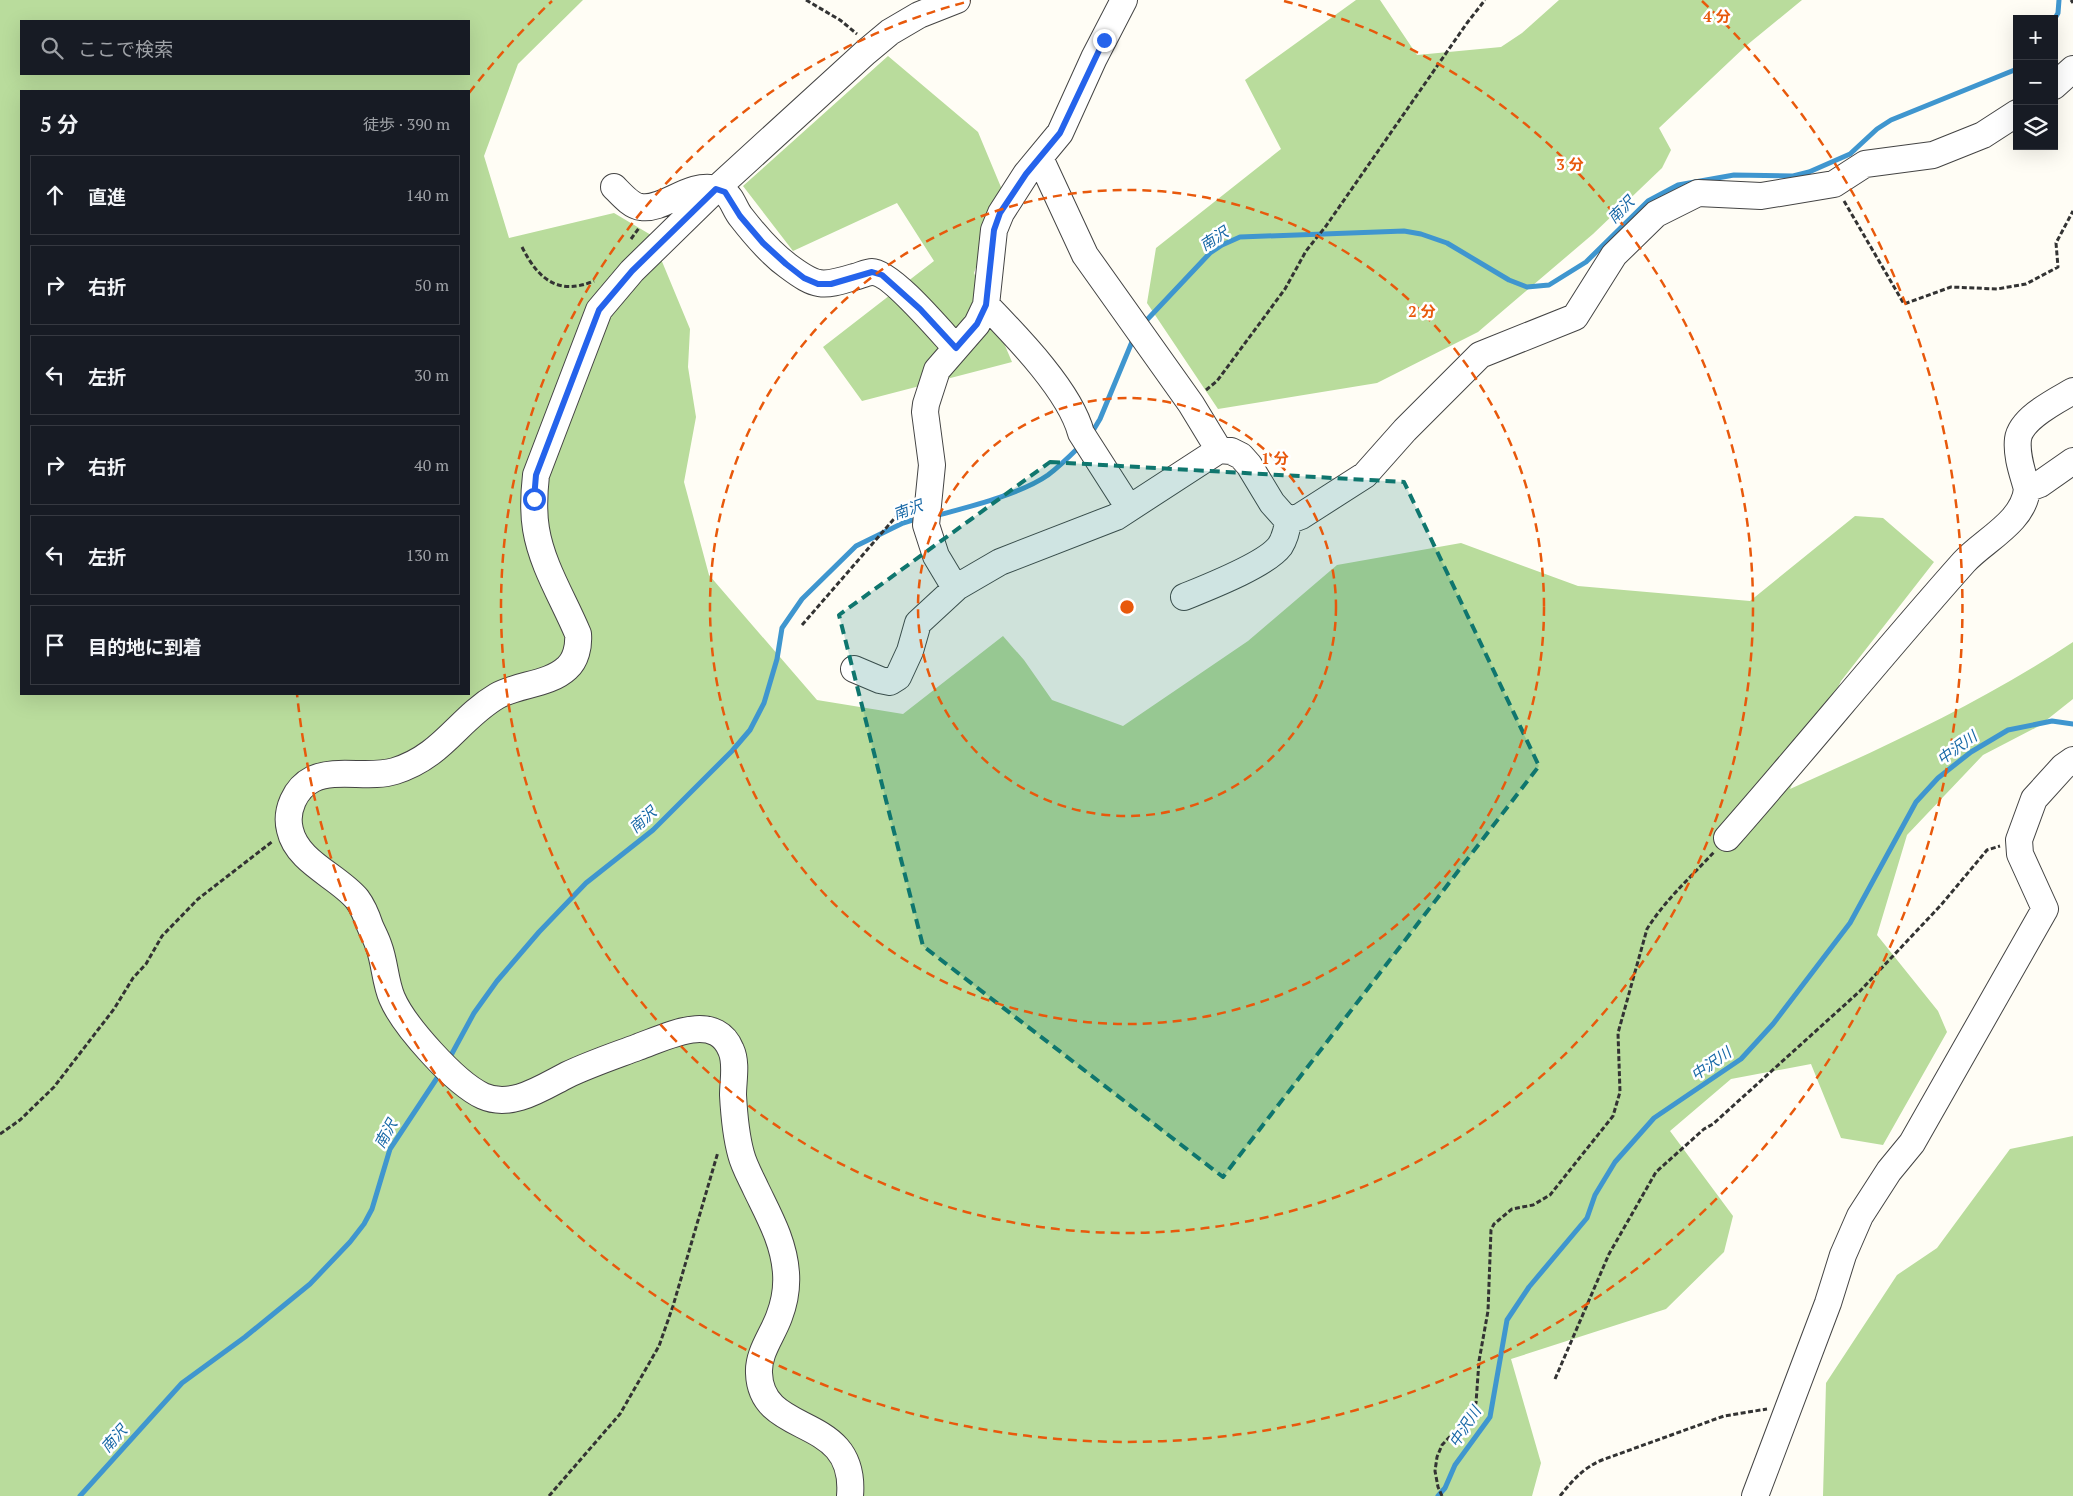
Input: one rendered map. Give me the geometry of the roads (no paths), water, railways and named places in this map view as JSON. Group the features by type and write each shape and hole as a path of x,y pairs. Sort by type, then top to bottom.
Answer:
{"street":[{"path":"850,1496 851,1483 841,1454 819,1432 792,1421 775,1411 765,1397 760,1384 758,1368 762,1352 780,1316 784,1299 787,1279 785,1259 776,1230 741,1155 733,1099 734,1066 732,1050 724,1039 713,1031 697,1029 676,1031 568,1074 543,1088 518,1098 488,1099 474,1091 455,1075 434,1054 399,1011 390,990 379,947 359,901 342,884 309,859 295,843 289,829 289,812 296,794 313,780 333,775 366,775 390,772 412,765 429,755 483,706 500,694 550,678 566,670 574,658 578,644 578,634 546,565 536,530 534,499 536,475 599,310 632,271 716,189 872,47 890,32 919,15 957,0"},
{"path":"957,587 951,581 936,556 926,525 932,465 925,412 926,404 937,370 977,324 986,305 994,230 1000,213 1026,174 1060,133 1094,58 1124,0"},
{"path":"2058,82 2073,69"},
{"path":"1288,521 1302,516 1365,475 1405,430 1480,355 1575,317 1614,255 1656,214 1698,193 1760,196 1834,184 1865,164 1933,155 1983,135 2013,116"},
{"path":"1040,158 1085,255 1191,404 1219,450"},
{"path":"614,188 641,208 652,206 699,188 716,189 725,192 740,216 763,243 804,278 818,284 831,284 872,272 882,275 920,309 956,348"},
{"path":"986,305 1015,336 1068,403 1078,420 1081,432 1128,508"},
{"path":"1727,838 1966,560 2014,516 2026,498 2027,489 2020,463 2018,438 2022,429 2043,409 2073,391"},
{"path":"854,669 890,682 898,677 910,651 918,623 957,587 1000,562 1116,517 1219,450 1231,451 1241,456 1249,464 1272,504 1288,521 1287,533 1279,547 1270,555 1220,583 1184,597"},
{"path":"2027,489 2040,484 2073,461"},
{"path":"1756,1496 1828,1303 1843,1255 1860,1216 1889,1172 1912,1143 2045,909 2020,854 2019,840 2034,799 2073,760"}],"waterway":[{"name":"南沢","path":"2057,15 2059,0"},
{"name":"南沢","path":"1143,324 1210,253 1240,237 1404,231 1421,234 1447,243 1509,280 1527,287 1549,285 1586,262 1648,201 1678,185 1734,175 1793,176 1809,172 1850,154 1877,129 1891,120 2013,71"},
{"name":"南沢","path":"1091,434 1100,419 1134,337"},
{"name":"南沢","path":"935,516 994,499 1037,482 1057,468 1080,446"},
{"name":"南沢","path":"449,1059 474,1013 497,981 539,932 586,883 653,830 732,751 750,730 764,703 777,659 782,628 802,599 856,546 903,523 919,518"},
{"name":"中沢川","path":"1438,1496 1445,1488 1455,1465 1490,1417 1507,1320 1529,1287 1587,1218 1595,1195 1615,1162 1654,1118 1741,1059 1773,1024 1850,923 1916,802 1938,778 1971,752 2008,730 2052,721 2073,724"},
{"name":"南沢","path":"80,1496 182,1383 245,1337 310,1284 350,1242 364,1224 372,1209 390,1149 441,1072"}]}
